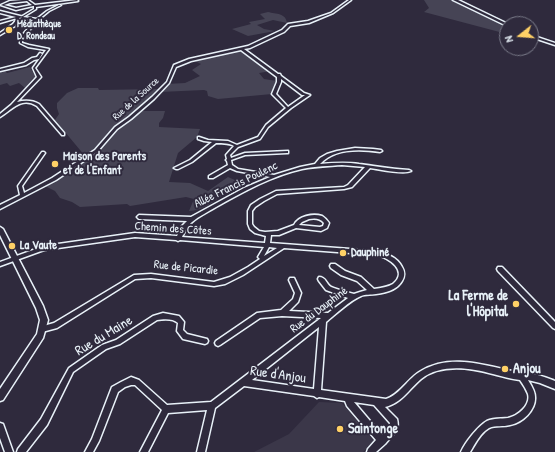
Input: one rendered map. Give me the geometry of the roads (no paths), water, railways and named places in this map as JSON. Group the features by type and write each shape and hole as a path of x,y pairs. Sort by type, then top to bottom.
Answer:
{"main road":[{"path":"454,0 499,21"},
{"path":"539,39 555,44"}],"street":[{"path":"34,0 15,1 2,5 20,11 25,10 21,8 34,5 63,4 77,1"},
{"name":"Rue de la Source","path":"0,206 54,179 96,151 116,128 136,113 165,84 171,77 175,66 190,60 242,49 278,34 290,25 308,22 332,13 350,0"},
{"path":"28,1 34,5"},
{"path":"43,9 45,4"},
{"path":"48,49 28,46 20,42 36,18 63,4"},
{"path":"23,17 35,9 34,5"},
{"path":"0,12 17,18"},
{"path":"0,21 23,17 36,18"},
{"path":"0,34 14,25 17,18"},
{"path":"0,70 28,63 32,59 38,58 48,49"},
{"path":"0,116 13,105 39,77 34,68 48,49"},
{"path":"242,49 303,94 308,95 288,108 267,126 264,133 256,140 237,146 228,155 230,166 237,170 273,176"},
{"path":"279,75 279,82 274,94 288,108"},
{"path":"13,105 26,102 35,103 63,134"},
{"path":"199,138 215,142 230,143 237,146"},
{"path":"176,168 197,157 215,142"},
{"path":"317,165 326,158 353,149 380,151"},
{"path":"228,160 245,154 288,152"},
{"path":"22,195 20,186 43,153"},
{"name":"Allée Francis Poulenc","path":"178,239 184,227 192,219 273,176 317,165 342,164 409,171"},
{"path":"211,177 230,166"},
{"path":"296,226 297,223 305,218 320,218 324,219 327,223 325,227 321,229 296,226 278,233 269,234 257,232 252,228 250,224 250,211 253,206 276,193 344,188 350,186 369,166"},
{"name":"Allée Francis Poulenc","path":"139,217 186,217 192,219"},
{"path":"0,229 42,313 44,320 40,335 0,397"},
{"path":"269,234 269,245 273,252"},
{"name":"Chemin des Côtes","path":"0,264 44,248 135,235 284,245"},
{"path":"254,244 258,248 261,257"},
{"path":"257,263 269,245"},
{"name":"Rue de Picardie","path":"42,329 55,326 134,278 151,276 214,284 227,281 284,245"},
{"name":"Rue du Dauphiné","path":"244,382 354,297 360,294 391,288 401,280 401,267 393,259 377,253 284,245"},
{"path":"333,266 343,274 359,279 374,292"},
{"path":"500,269 555,326"},
{"path":"321,279 328,288 354,297"},
{"path":"282,313 296,300 298,293 292,280"},
{"path":"218,343 259,315 282,313 326,318 317,394"},
{"name":"Rue du Maine","path":"21,452 44,422 71,370 104,347 118,342 155,318 163,316 177,318 181,322 180,331 185,336 205,342"},
{"path":"377,403 394,401 424,374 436,369 454,366 476,366 523,378 534,378 555,385"},
{"path":"465,452 484,427 494,422 509,422 520,419 531,404 533,396 523,378"},
{"path":"88,452 95,441 115,390 123,384 131,381 137,382 166,409 212,406 201,452"},
{"name":"Rue d'Anjou","path":"212,406 244,382 377,403"},
{"path":"348,398 350,403 382,441"},
{"path":"371,452 394,428 394,422 377,403"},
{"path":"144,452 166,409"},
{"path":"0,427 9,452"}],"place":[{"name":"Médiathèque D. Rondeau","path":"9,30"},
{"name":"Maison des Parents et de l'Enfant","path":"55,164"},
{"name":"La Vaute","path":"12,246"},
{"name":"Dauphiné","path":"343,253"},
{"name":"La Ferme de l'Hôpital","path":"516,304"},
{"name":"Anjou","path":"505,369"},
{"name":"Saintonge","path":"340,429"}]}
